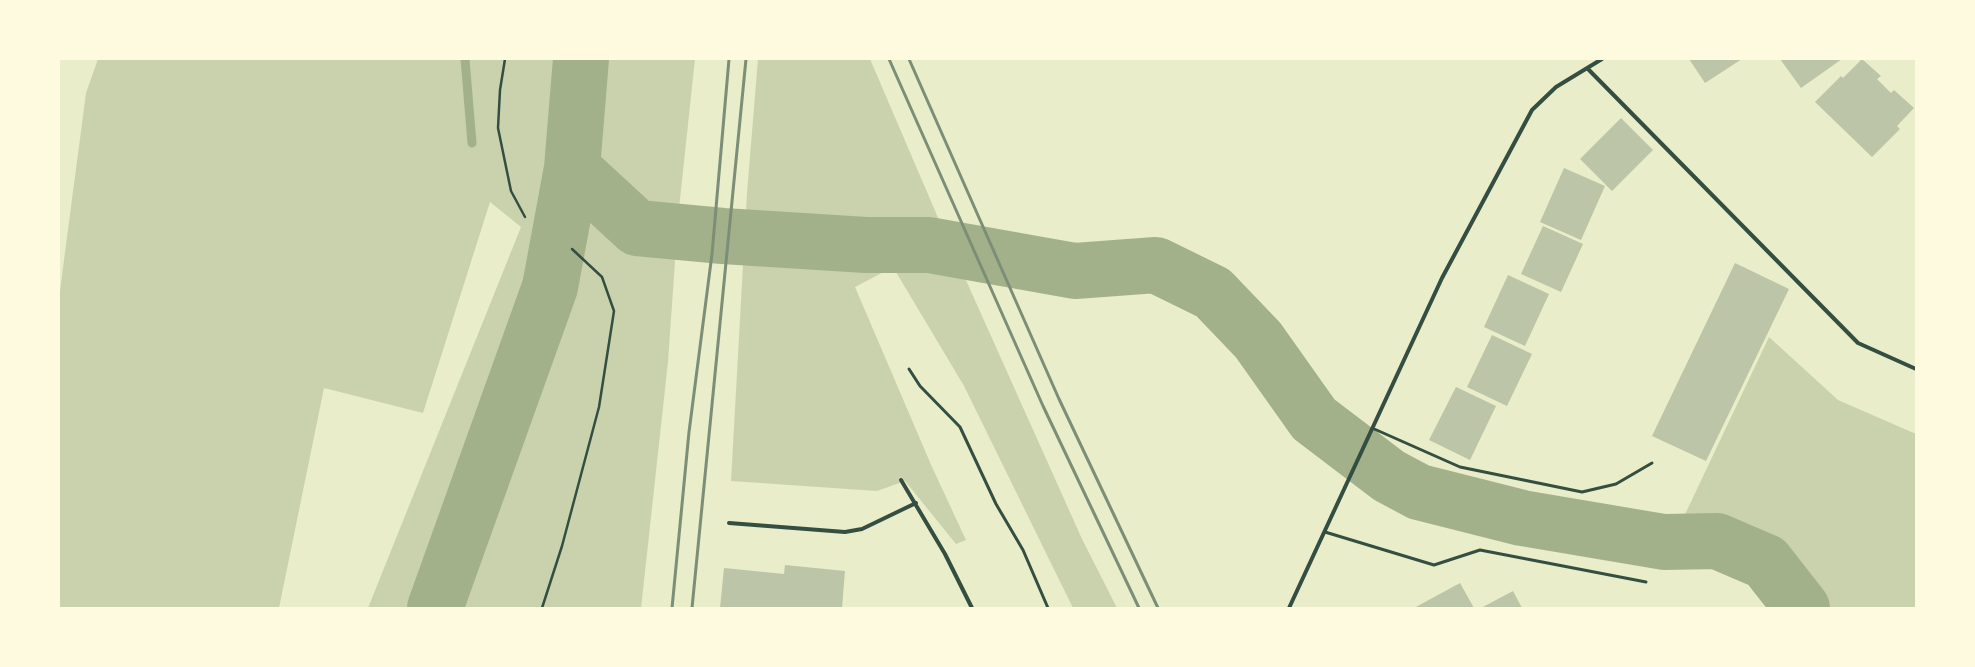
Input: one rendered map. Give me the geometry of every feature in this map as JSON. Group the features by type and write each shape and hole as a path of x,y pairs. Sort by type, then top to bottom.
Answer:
{"street":[{"path":"1289,608 1442,278 1532,110 1556,87 1602,59"},
{"path":"1587,68 1858,343 1916,369"},
{"path":"901,480 945,554 972,608"},
{"path":"729,523 845,532 862,529 916,503"}],"lane":[{"path":"909,369 920,386 960,427 996,504 1023,550 1048,608"},
{"path":"1372,428 1460,467 1582,492 1616,484 1652,463"},
{"path":"1325,532 1434,565 1480,550 1646,582"}],"path":[{"path":"505,59 500,90 498,128 511,191 525,217"},
{"path":"542,608 562,546 599,407 614,311 602,277 572,249"}],"green space":[{"path":"98,59 695,59 678,218 668,362 641,608 368,608 521,227 490,202 423,413 324,388 279,608 59,608 59,298 86,93"},
{"path":"758,59 870,59 939,220 1082,539 1117,608 1073,608 964,386 893,267 855,287 932,467 966,540 956,544 905,481 877,491 731,481 747,193"},
{"path":"1769,337 1838,400 1916,434 1916,608 1816,608 1809,592 1783,565 1753,546 1704,529 1679,527"}],"building":[{"path":"1689,59 1742,59 1705,83"},
{"path":"1780,59 1842,59 1801,88"},
{"path":"1862,59 1881,76 1877,79 1891,93 1894,90 1914,108 1897,126 1900,129 1872,157 1815,102 1841,76 1843,78"},
{"path":"1621,118 1653,150 1612,191 1580,159"},
{"path":"1564,168 1605,186 1581,240 1540,222"},
{"path":"1543,226 1583,244 1561,292 1521,274"},
{"path":"1735,263 1789,289 1706,461 1652,436"},
{"path":"1508,275 1549,294 1525,346 1484,327"},
{"path":"1492,335 1532,354 1507,406 1467,387"},
{"path":"1456,387 1496,406 1470,460 1429,440"},
{"path":"785,565 845,571 842,608 720,608 724,568 784,574"},
{"path":"1460,583 1474,608 1414,608"},
{"path":"1513,591 1522,608 1481,608"}],"waterway":[{"path":"465,59 472,143"},
{"path":"581,59 572,168 637,228 723,236 866,245 929,245 1075,271 1156,265 1213,293 1258,340 1314,419 1389,476 1419,492 1522,518 1664,542 1717,541 1766,562 1802,608"},
{"path":"435,608 550,287 572,168"}],"railway":[{"path":"672,608 689,432 712,254 729,59"},
{"path":"692,608 746,59"},
{"path":"889,59 1043,406 1139,608"},
{"path":"909,59 1059,399 1158,608"}]}
